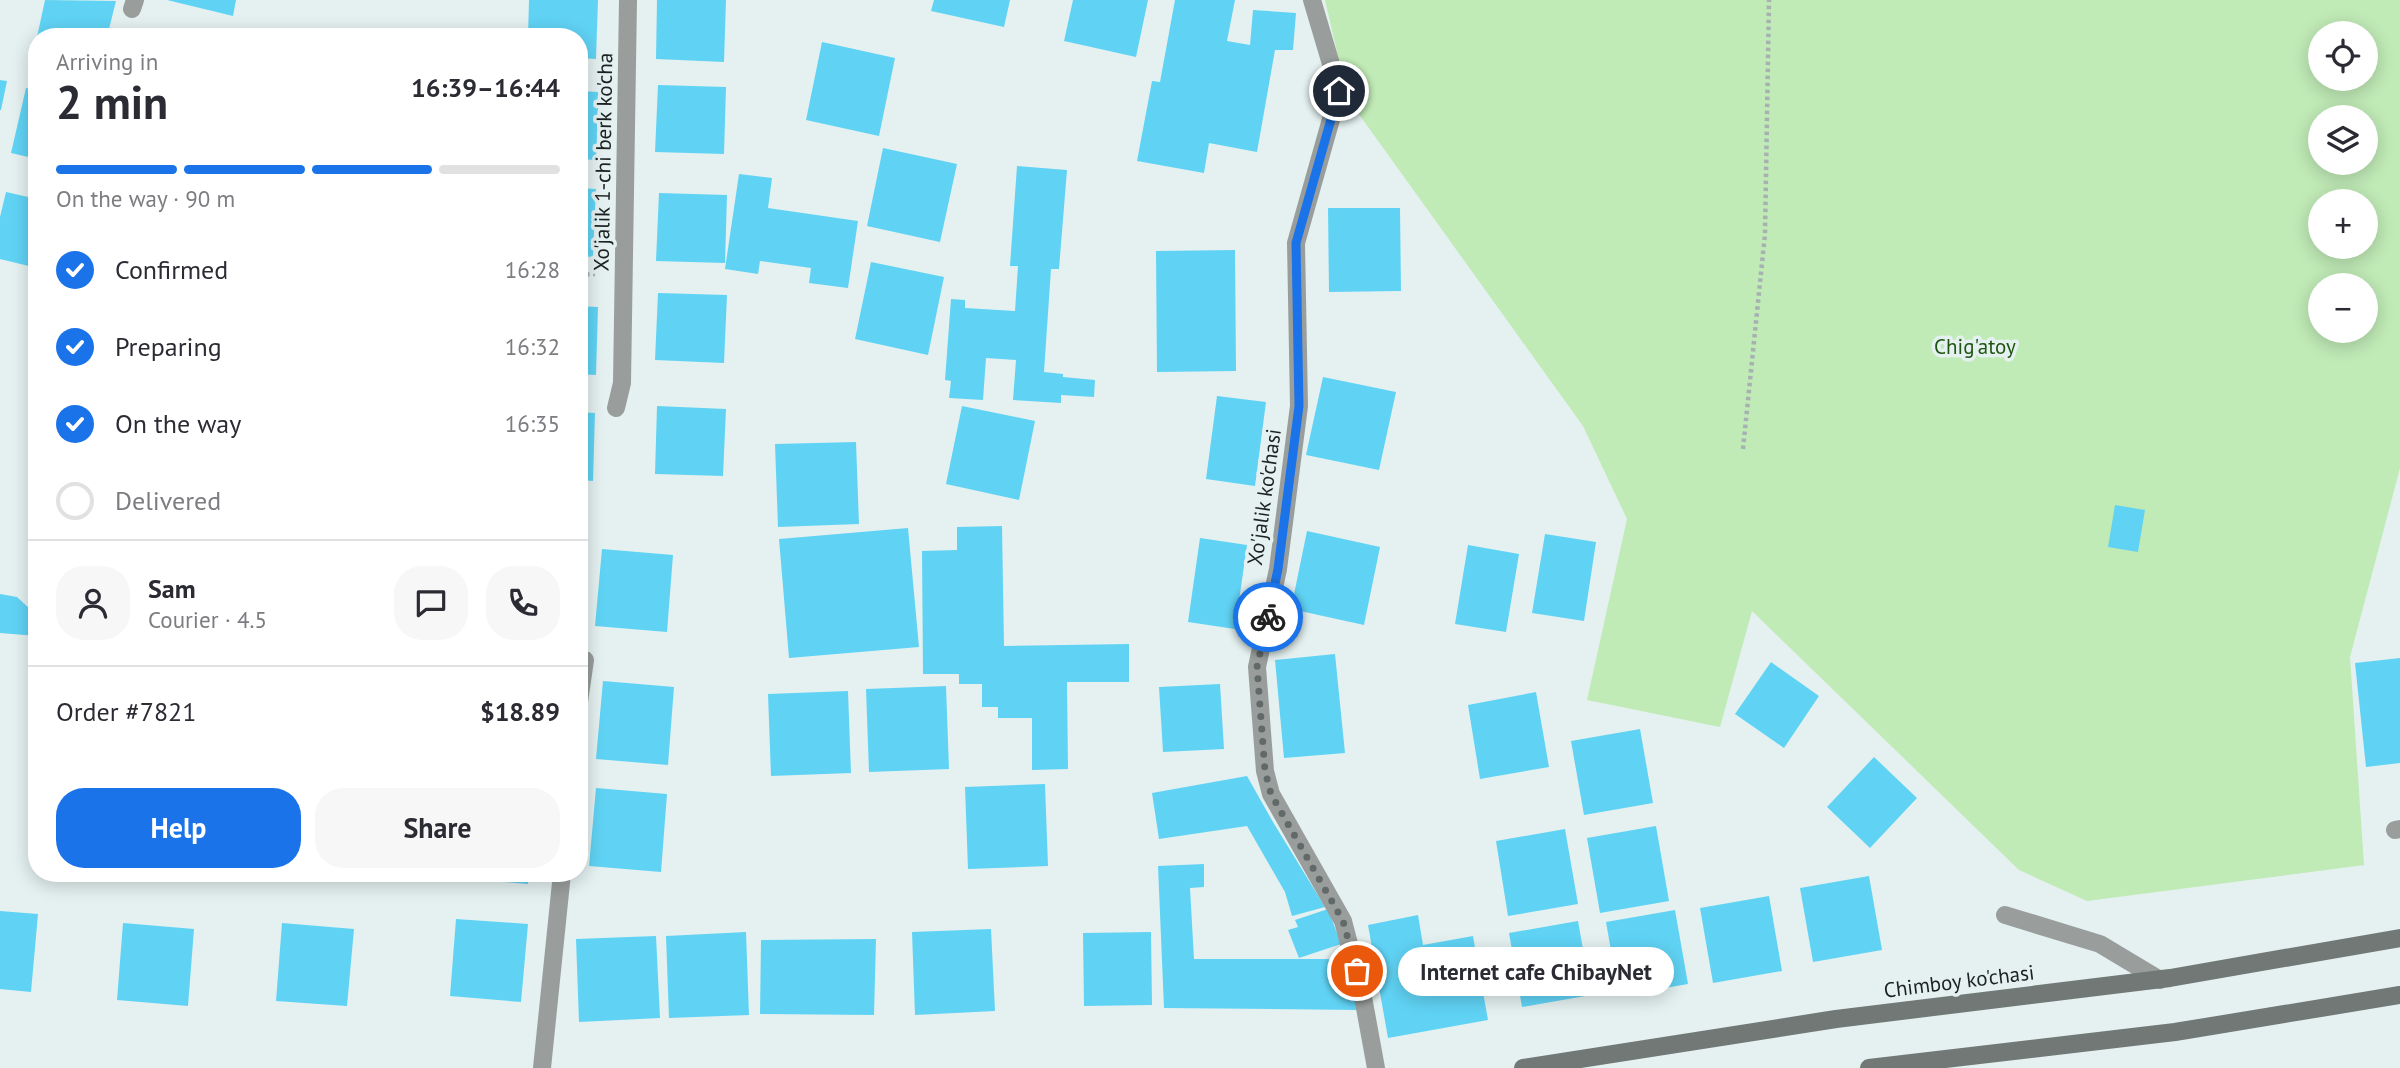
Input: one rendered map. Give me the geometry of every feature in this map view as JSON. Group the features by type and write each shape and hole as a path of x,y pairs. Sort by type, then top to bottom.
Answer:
{"main road":[{"name":"Chimboy ko'chasi","path":"1522,1068 1836,1019 2160,980 2400,938"},
{"path":"1869,1068 2175,1032 2400,995"}],"street":[{"name":"Xo'jalik 1-chi berk ko'cha","path":"616,408 622,383 628,0"},
{"name":"Xo'jalik ko'chasi","path":"1312,0 1339,91 1296,243 1299,406 1278,569 1257,667 1265,771 1271,794 1343,921 1363,997 1376,1068"},
{"path":"542,1068 561,882"},
{"path":"2005,915 2100,944 2160,980"}],"path":[{"path":"1743,449 1765,234 1769,0"}],"green space":[{"name":"Chig'atoy","path":"1325,0 2400,0 2400,468 2350,657 2364,865 2087,901 2019,870 1752,611 1720,727 1587,700 1627,519 1583,426 1348,99"}],"building":[{"path":"45,0 116,1 109,28 39,28"},
{"path":"167,0 236,0 233,16"},
{"path":"529,0 598,0 596,59 588,59 588,28 528,28"},
{"path":"657,0 726,0 724,62 656,59"},
{"path":"934,0 1010,0 1004,27 931,11"},
{"path":"1073,0 1148,0 1136,57 1064,41"},
{"path":"1175,0 1235,0 1227,41 1250,45 1253,10 1296,13 1293,50 1275,50 1257,152 1209,143 1204,173 1137,161 1152,81 1160,82"},
{"path":"822,42 895,58 879,136 806,120"},
{"path":"0,80 7,81 1,110 0,110"},
{"path":"658,85 726,87 724,154 655,152"},
{"path":"26,88 28,88 28,157 11,153"},
{"path":"588,91 599,92 596,160 588,160"},
{"path":"883,148 957,164 940,242 867,226"},
{"path":"1017,166 1067,170 1059,269 1051,269 1044,372 1095,380 1094,397 1061,395 1061,403 1013,400 1016,360 986,358 983,400 949,398 951,381 945,380 951,299 965,300 965,308 1015,311 1018,266 1010,266"},
{"path":"739,174 772,178 768,208 858,221 848,288 809,283 811,268 760,261 758,274 725,269"},
{"path":"588,189 596,189 593,257 588,257"},
{"path":"6,192 28,197 28,266 0,259 0,217"},
{"path":"659,193 727,195 725,263 656,261"},
{"path":"1328,208 1400,208 1401,291 1329,292"},
{"path":"1235,250 1236,371 1157,372 1156,251"},
{"path":"871,262 944,277 928,355 855,339"},
{"path":"658,293 727,295 724,363 655,360"},
{"path":"588,306 598,307 596,375 588,375"},
{"path":"1323,377 1396,392 1379,470 1306,455"},
{"path":"1217,396 1266,402 1255,486 1206,479"},
{"path":"657,406 726,409 723,476 655,474"},
{"path":"962,406 1035,421 1019,500 946,484"},
{"path":"588,413 595,413 593,481 588,481"},
{"path":"856,442 859,524 778,527 775,444"},
{"path":"2115,505 2145,510 2138,552 2108,547"},
{"path":"1002,526 1004,646 1129,644 1129,682 1067,682 1068,769 1032,770 1032,718 998,718 998,707 982,707 982,684 959,684 959,674 923,674 922,551 957,550 957,527"},
{"path":"908,528 919,647 789,658 779,539"},
{"path":"1307,531 1380,547 1364,625 1291,609"},
{"path":"1545,534 1596,542 1584,621 1532,613"},
{"path":"1200,538 1247,545 1235,629 1188,622"},
{"path":"1468,545 1519,554 1506,632 1455,624"},
{"path":"602,549 673,555 667,632 595,626"},
{"path":"0,594 17,597 28,607 28,635 0,633"},
{"path":"1335,654 1345,753 1284,758 1275,660"},
{"path":"2400,658 2400,763 2366,767 2355,663"},
{"path":"1771,662 1819,696 1784,748 1735,714"},
{"path":"603,681 674,687 668,765 596,759"},
{"path":"1220,684 1224,749 1163,752 1159,687"},
{"path":"946,686 949,769 869,772 866,689"},
{"path":"848,691 851,773 771,776 768,694"},
{"path":"1536,692 1549,767 1480,779 1468,705"},
{"path":"1640,729 1653,803 1584,815 1571,741"},
{"path":"1874,757 1917,798 1870,848 1827,807"},
{"path":"1247,776 1325,907 1292,916 1285,892 1247,826 1159,839 1152,793"},
{"path":"1045,784 1048,866 968,869 965,787"},
{"path":"596,788 667,794 661,872 589,866"},
{"path":"1656,826 1669,901 1600,913 1587,838"},
{"path":"1565,829 1578,904 1508,916 1496,841"},
{"path":"1204,864 1204,887 1190,888 1194,959 1343,959 1361,1010 1164,1008 1158,866"},
{"path":"1869,876 1882,950 1813,962 1800,888"},
{"path":"1769,896 1782,971 1713,983 1700,908"},
{"path":"1328,909 1341,944 1299,958 1288,930 1298,927 1295,920"},
{"path":"1675,910 1688,984 1619,996 1606,922"},
{"path":"0,911 38,914 31,992 0,989"},
{"path":"1418,915 1423,945 1473,936 1488,1020 1388,1038 1368,925"},
{"path":"456,919 528,924 521,1002 450,996"},
{"path":"1578,921 1591,995 1522,1007 1509,933"},
{"path":"123,923 194,929 188,1006 117,1000"},
{"path":"282,923 354,929 347,1006 276,1001"},
{"path":"991,929 995,1011 915,1015 912,932"},
{"path":"746,932 749,1015 669,1018 666,936"},
{"path":"1151,932 1152,1005 1084,1006 1083,933"},
{"path":"656,936 660,1018 579,1022 576,939"},
{"path":"876,939 874,1015 760,1014 761,940"}],"way so far":[{"path":"1268,617 1257,667 1265,771 1271,794 1343,921 1357,971"}],"place":[{"name":"Internet cafe ChibayNet","path":"1357,971"}],"route":[{"path":"1268,617 1278,569 1299,406 1296,243 1339,91"}]}
